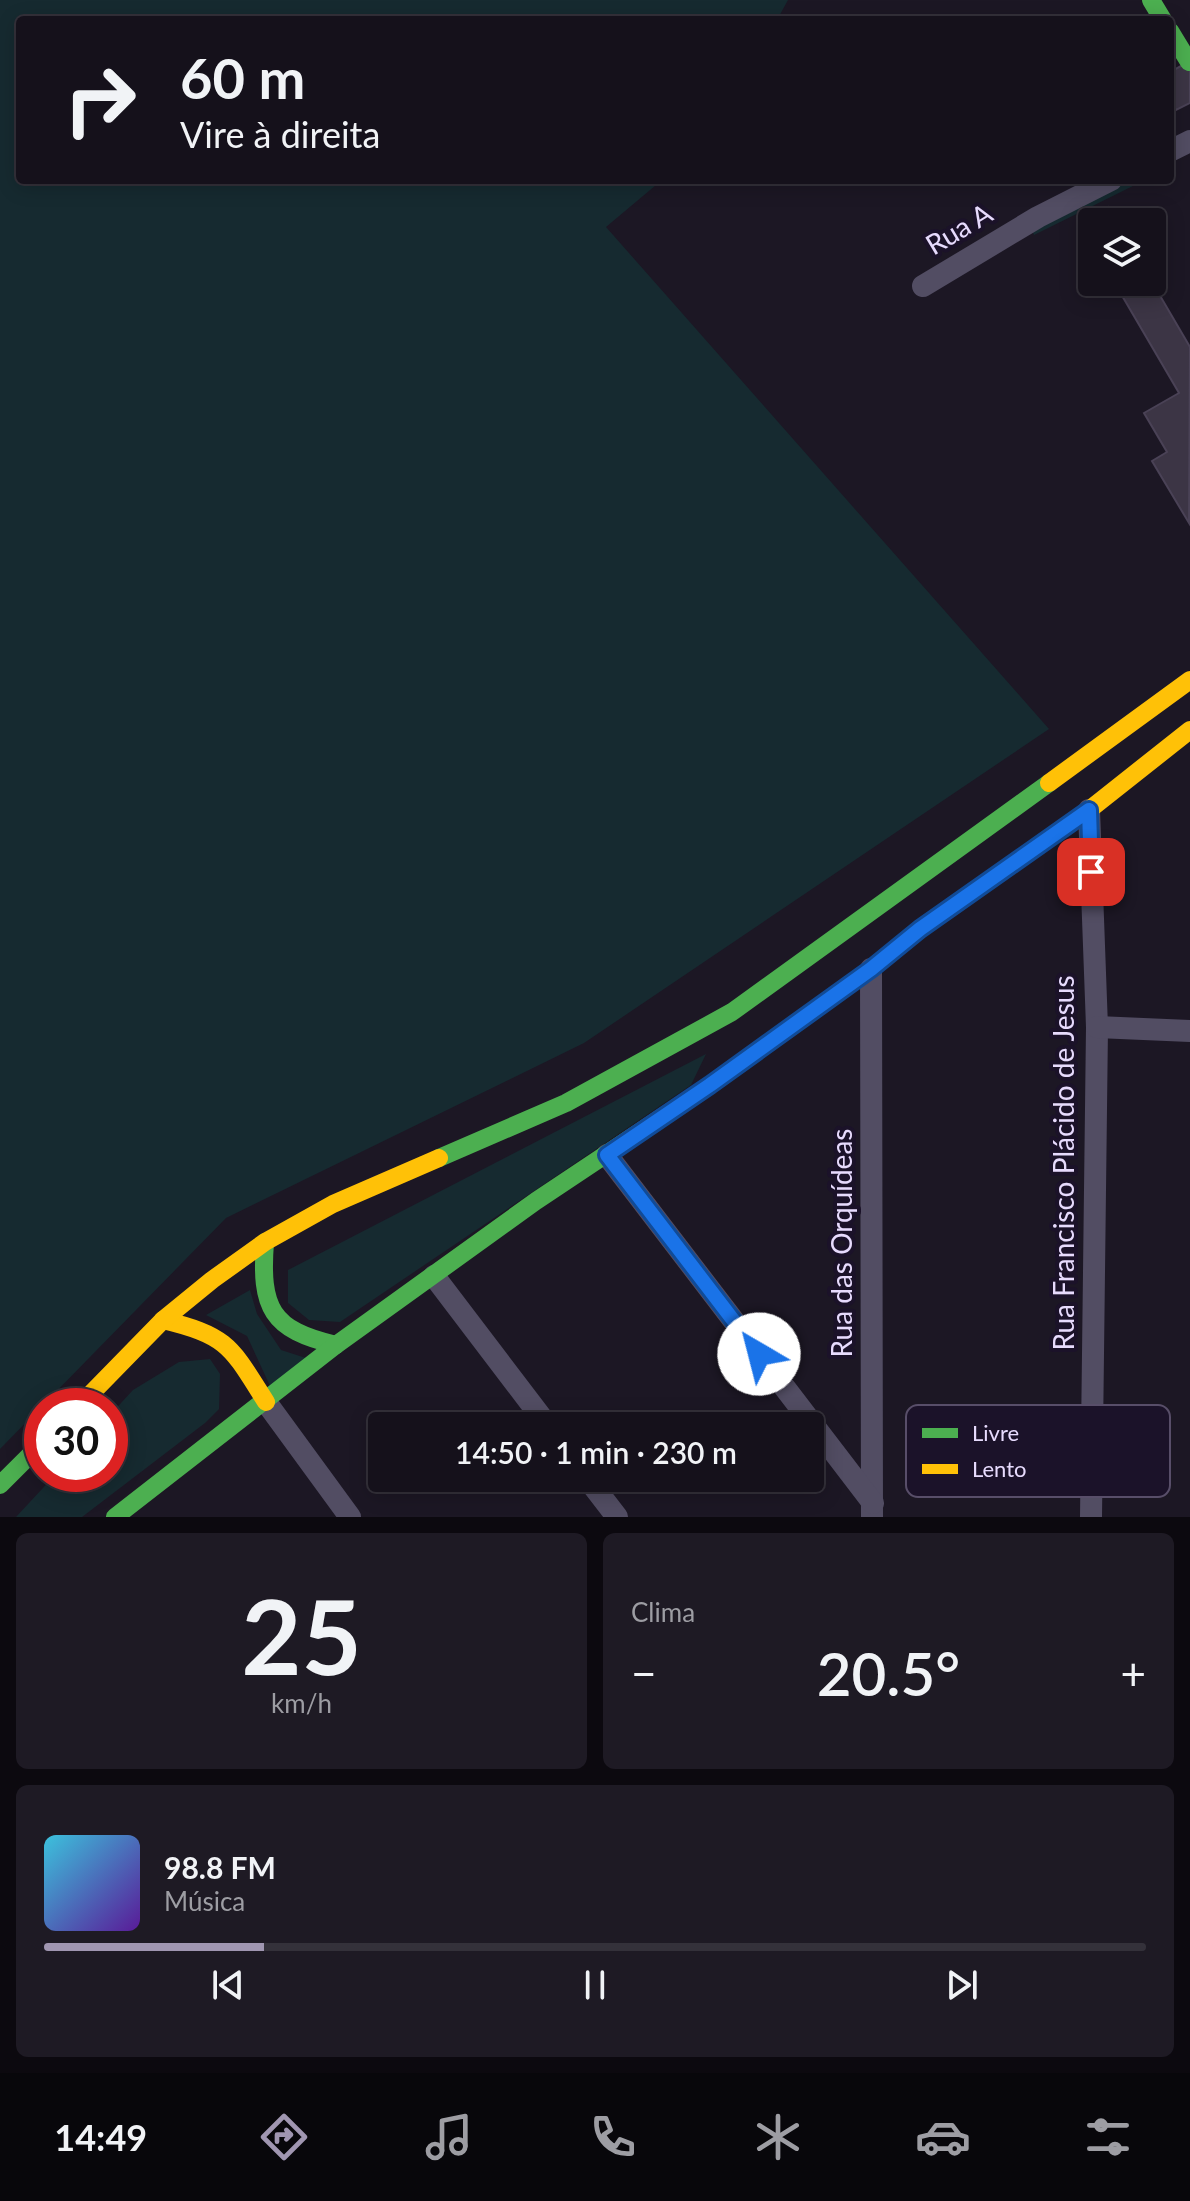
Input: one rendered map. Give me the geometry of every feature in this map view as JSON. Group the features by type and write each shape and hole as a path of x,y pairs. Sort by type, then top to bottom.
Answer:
{"main road":[{"path":"1174,38 1189,62"},
{"path":"97,1388 163,1320 265,1242 333,1204 566,1103 732,1012 1190,680"},
{"path":"115,1517 336,1345 536,1201 710,1085 871,969 920,929 1089,810 1190,730"},
{"path":"265,1242 267,1300 279,1321 299,1334 336,1345"},
{"path":"163,1320 191,1327 223,1341 266,1402"},
{"path":"0,1485 24,1461"}],"street":[{"name":"Rua A","path":"923,286 1038,217 1103,184"},
{"name":"Rua Francisco Plácido de Jesus","path":"1089,810 1097,1027 1092,1405"},
{"name":"Rua das Orquídeas","path":"871,969 872,1510"},
{"path":"1097,1027 1190,1031"},
{"path":"607,1155 872,1510"},
{"path":"434,1276 537,1412"},
{"path":"266,1402 350,1517"},
{"path":"598,1492 617,1517"},
{"name":"Rua Francisco Plácido de Jesus","path":"1091,1497 1091,1517"}],"shaded area":[{"path":"0,0 788,0 779,16 16,16 16,184 657,184 606,227 1049,729 584,1043 226,1218 60,1388 24,1388 24,1424 0,1449"},
{"path":"1112,184 1137,184 1088,208 1078,208 1078,213 1034,235 1030,226"},
{"path":"706,1054 691,1085 340,1322 309,1320 288,1303 288,1270"},
{"path":"250,1290 257,1314 281,1350 306,1358 270,1386 247,1336 206,1315"},
{"path":"210,1359 220,1374 219,1409 128,1482 128,1395 179,1362"},
{"path":"39,1492 115,1492 82,1517 16,1517"}],"building":[{"path":"1190,61 1190,103 1176,110 1174,106 1174,70"},
{"path":"1122,296 1160,296 1190,347 1189,523 1152,461 1167,452 1144,413 1179,393"}],"traffic: fast":[{"path":"1151,0 1161,16"},
{"path":"1174,38 1189,62"},
{"path":"439,1158 566,1103 732,1012 1049,783"},
{"path":"115,1517 336,1345 536,1201 710,1085 820,1006"},
{"path":"265,1242 265,1284 274,1313 297,1332 336,1345"},
{"path":"0,1485 24,1461"}],"traffic: slow":[{"path":"1049,783 1190,680"},
{"path":"820,1006 920,929 1089,810 1190,730"},
{"path":"97,1388 163,1320 265,1242 333,1204 439,1158"},
{"path":"163,1320 202,1332 226,1346 266,1402"}],"route":[{"path":"759,1354 607,1155 710,1085 871,969 920,929 1089,810 1091,872"}]}
